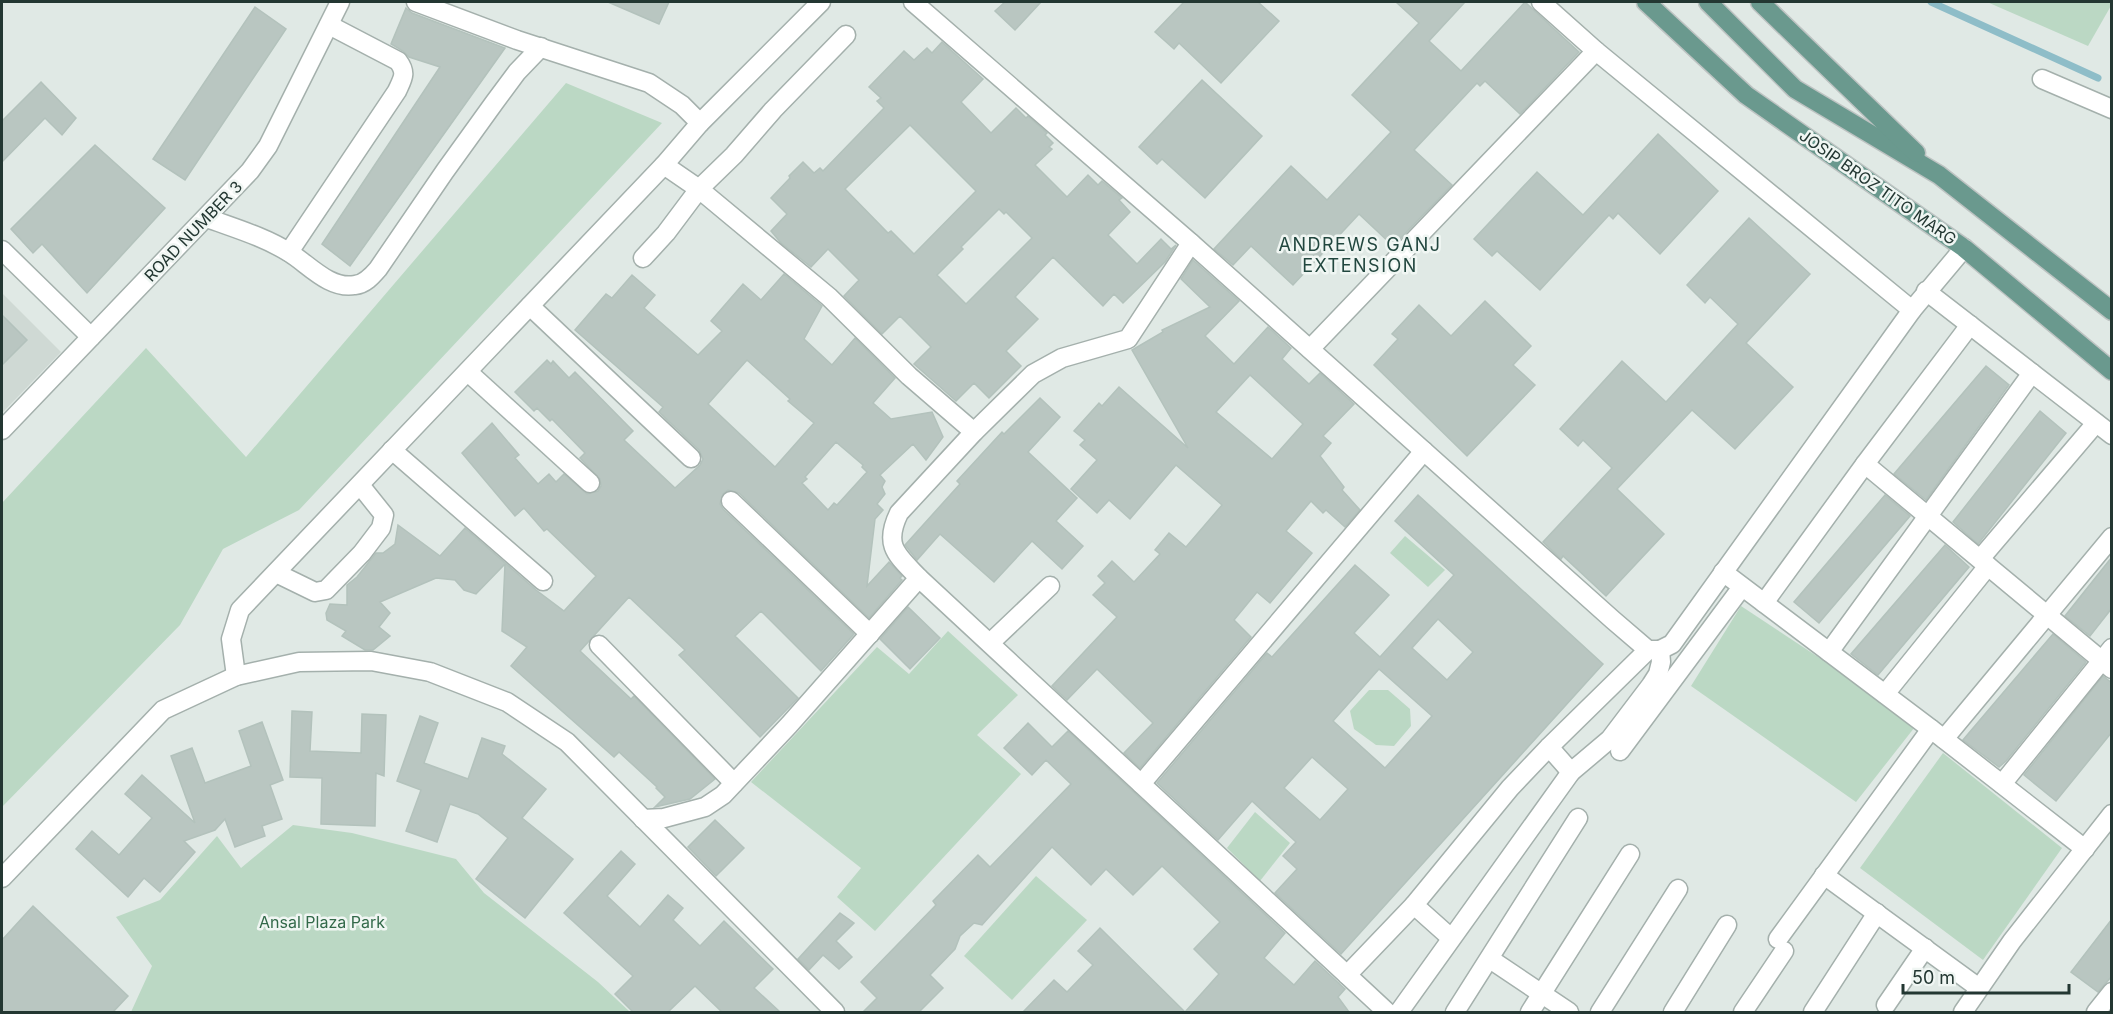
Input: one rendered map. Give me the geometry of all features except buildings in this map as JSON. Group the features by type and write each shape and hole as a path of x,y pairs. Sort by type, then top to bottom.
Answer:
{"main road":[{"name":"JOSIP BROZ TITO MARG","path":"1646,2 1746,95 1964,248 2112,371"},
{"path":"1708,2 1795,89 1939,175"},
{"path":"1760,2 1939,175 2112,311"}],"street":[{"name":"ROAD NUMBER 3","path":"2,430 250,171 268,146 340,2"},
{"path":"416,2 649,83 682,105 700,123"},
{"path":"236,676 231,639 240,610 664,165 700,123 821,2"},
{"path":"913,2 1654,650 1661,662 1658,674 1651,685 1610,739 1571,772 1399,1012"},
{"path":"1541,2 1596,51 1912,310"},
{"path":"289,252 397,91 403,78 404,69 398,61 328,25"},
{"path":"643,258 666,233 699,189 846,35"},
{"path":"207,218 289,252 316,274 339,284 355,286 378,269 517,72 541,47"},
{"path":"1310,349 1596,51"},
{"path":"2042,80 2112,109"},
{"path":"664,165 699,189 829,297 909,376 974,432"},
{"path":"1191,243 1128,339 1062,358 1033,374 974,432 898,513 891,530 893,546 899,557 919,578 1387,1012"},
{"path":"1347,975 1414,905 1510,788 1549,747 1654,650 1672,644 1926,291 1964,248"},
{"path":"2,250 91,338"},
{"path":"1926,291 2112,435"},
{"path":"530,306 692,458"},
{"path":"1764,603 1970,325"},
{"path":"468,372 590,483"},
{"path":"1829,652 2031,373"},
{"path":"1885,694 1984,563 2096,423"},
{"path":"392,450 543,581"},
{"path":"1141,784 1424,451"},
{"path":"1865,464 2046,615 2108,659 2002,784"},
{"path":"276,573 315,592 327,590 339,578 381,528 384,515 360,485"},
{"path":"731,501 870,634"},
{"path":"1743,1012 1824,875 1937,734 2046,615 2112,537"},
{"path":"1723,573 1885,694 2085,849"},
{"path":"643,819 664,818 705,807 723,795 919,578"},
{"path":"990,643 1050,586"},
{"path":"1620,751 1742,587"},
{"path":"599,645 734,783"},
{"path":"2,878 163,710 236,676 299,662 371,661 430,672 507,702 567,742 835,1012"},
{"path":"1549,747 1571,772"},
{"path":"1963,1012 2012,940 2112,814"},
{"path":"1455,1012 1578,818"},
{"path":"1530,1012 1630,854"},
{"path":"1824,875 1979,988"},
{"path":"1600,1012 1678,889"},
{"path":"1414,905 1451,938"},
{"path":"1813,1012 1876,913"},
{"path":"1672,1012 1727,925"},
{"path":"1886,1005 1925,948"},
{"path":"1490,959 1569,1012"},
{"path":"2096,1012 2112,992"}],"shaded area":[{"path":"2,293 61,352 2,413"}],"green space":[{"path":"1987,2 2111,2 2112,4 2088,46"},
{"path":"566,83 662,123 299,510 223,549 180,625 2,807 2,503 146,348 246,457"},
{"path":"1405,536 1445,570 1428,587 1390,553"},
{"path":"1741,606 1918,723 1856,802 1691,686"},
{"path":"948,631 1018,695 977,735 1021,774 875,931 837,897 861,868 751,782 877,647 909,674"},
{"path":"1369,690 1388,690 1410,709 1411,726 1394,746 1376,745 1354,729 1350,711"},
{"path":"1943,753 2062,848 1983,960 1860,868"},
{"path":"1255,812 1290,843 1260,881 1227,848"},
{"name":"Ansal Plaza Park","path":"293,825 352,833 456,859 484,893 598,982 630,1012 131,1012 152,966 116,917 160,900 217,836 241,868"},
{"path":"1036,876 1087,920 1012,1000 964,956"}],"waterway":[{"path":"1931,2 2098,78"}],"district":[{"name":"ANDREWS GANJ EXTENSION","path":"1360,254"}]}
